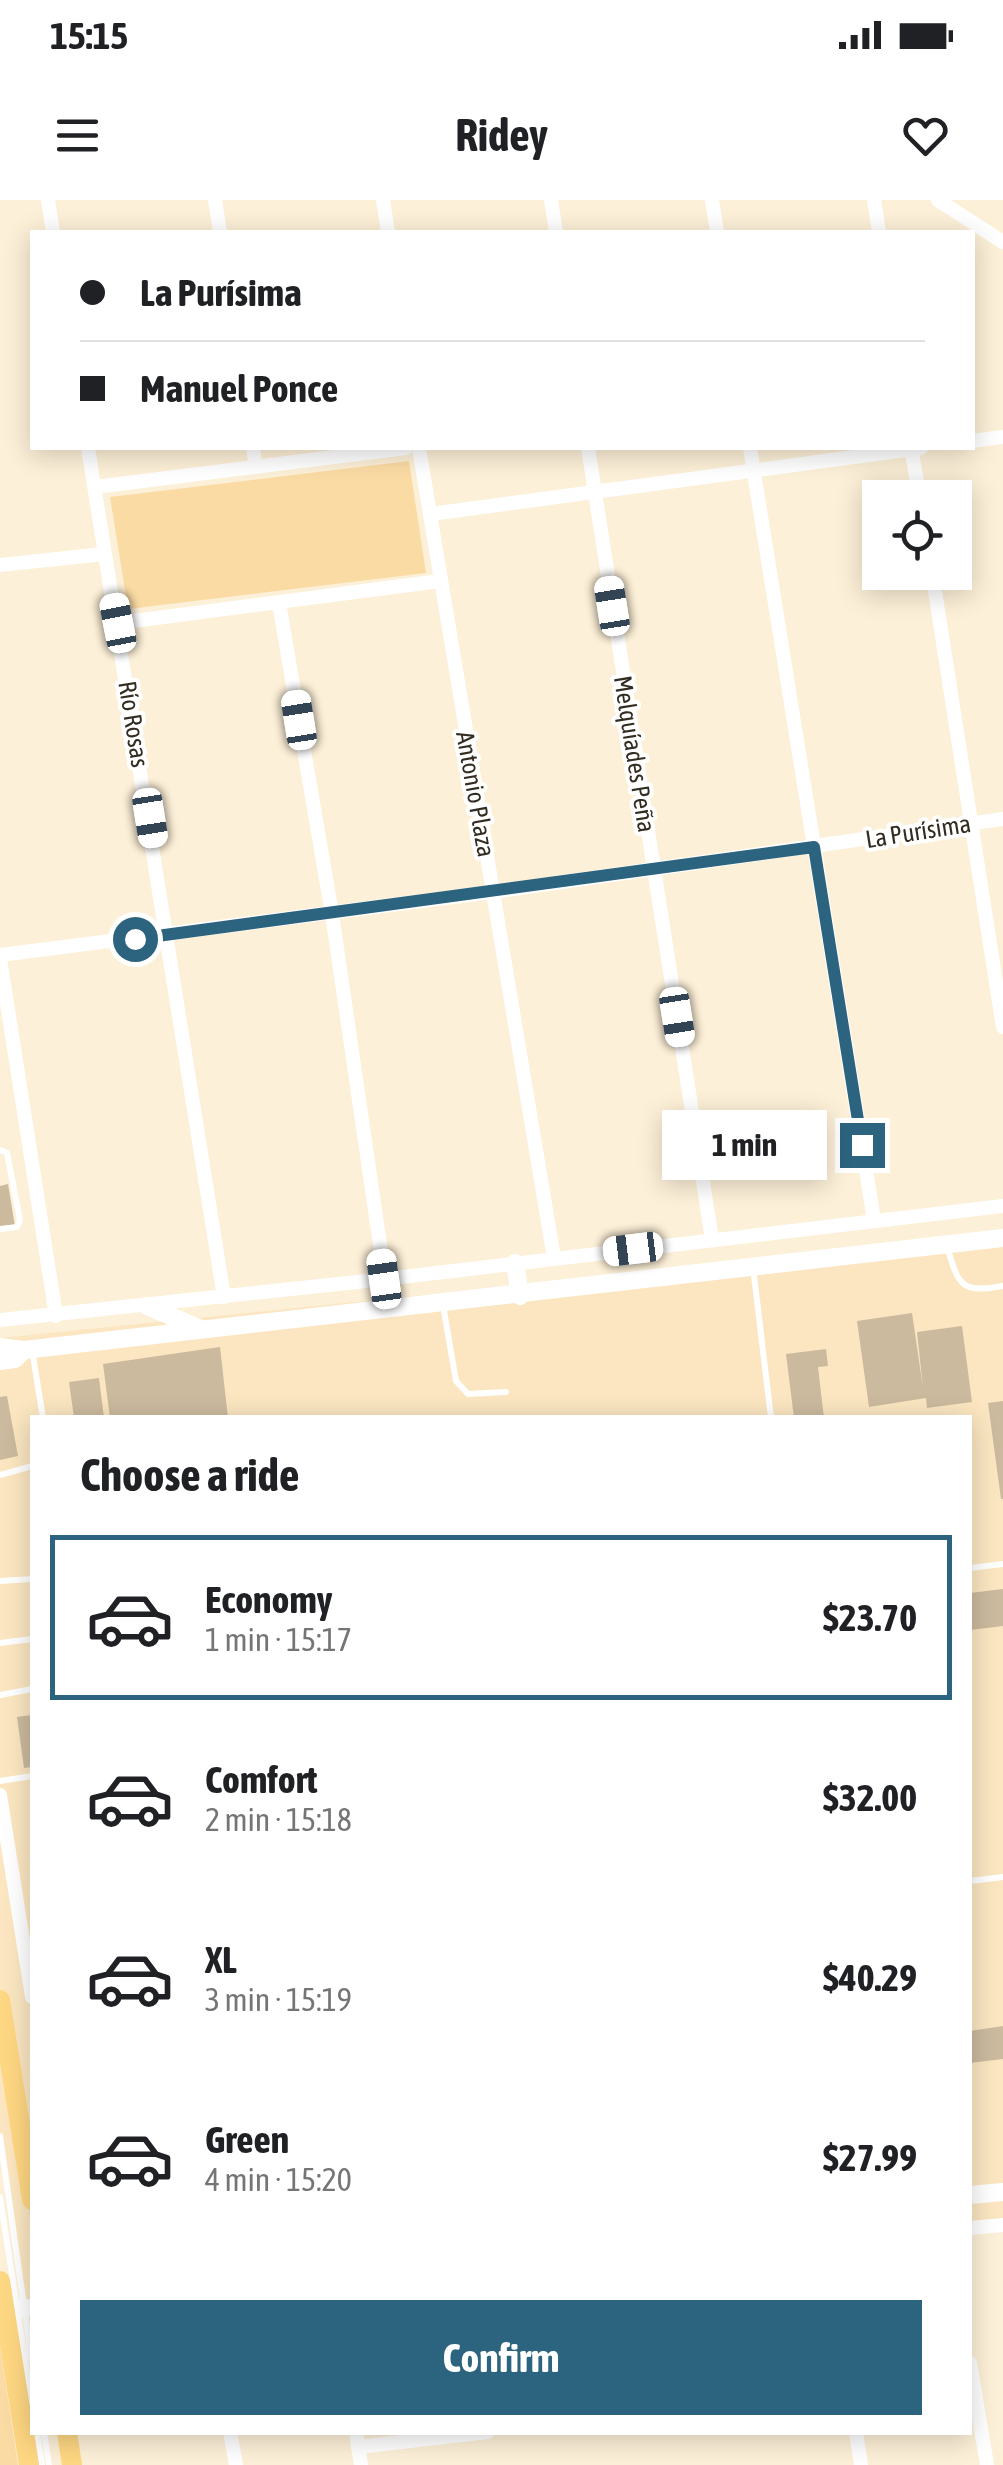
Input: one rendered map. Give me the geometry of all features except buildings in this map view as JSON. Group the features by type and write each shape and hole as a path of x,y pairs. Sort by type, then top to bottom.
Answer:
{"main road":[{"path":"0,2000 30,2188"},
{"path":"0,2280 20,2309 26,2355 29,2465"}],"street":[{"path":"48,200 53,230"},
{"path":"215,200 220,230"},
{"path":"383,200 388,230"},
{"path":"551,200 556,230"},
{"path":"712,200 718,230"},
{"path":"874,200 879,230"},
{"path":"938,200 1003,242"},
{"path":"975,441 1003,436"},
{"name":"Río Rosas","path":"88,450 169,934 224,1297"},
{"path":"253,450 256,467"},
{"path":"95,488 390,450"},
{"name":"Antonio Plaza","path":"419,450 554,1258"},
{"name":"Melquíades Peña","path":"588,450 712,1239"},
{"path":"750,450 874,1220"},
{"path":"431,514 898,450"},
{"path":"912,450 917,480"},
{"path":"0,565 104,554"},
{"path":"118,623 440,581"},
{"path":"935,590 1003,1027"},
{"path":"279,602 332,914 384,1279"},
{"name":"La Purísima","path":"0,957 1003,819"},
{"path":"0,957 56,1316"},
{"path":"0,1320 1003,1206"},
{"path":"0,1347 28,1350 1003,1238"},
{"path":"515,1263 520,1296"},
{"path":"146,1306 201,1330"},
{"path":"0,1361 28,1350"},
{"path":"0,1795 30,1981"},
{"path":"972,2195 1003,2192"},
{"path":"972,2228 1003,2225"},
{"path":"972,2376 986,2465"},
{"path":"231,2435 236,2465"},
{"path":"361,2465 357,2440 439,2435"},
{"path":"856,2435 861,2465"}],"lane":[{"path":"0,1150 7,1153 20,1220 17,1226 0,1229"},
{"path":"947,1244 955,1273 967,1288 1003,1286"},
{"path":"752,1266 771,1415"},
{"path":"443,1304 456,1381 468,1394 506,1392"},
{"path":"28,1350 41,1415"},
{"path":"0,1475 30,1467"},
{"path":"972,1568 1003,1564"},
{"path":"0,1581 30,1579"},
{"path":"0,1643 30,1639"},
{"path":"0,1695 30,1689"},
{"path":"0,1781 30,1776"},
{"path":"972,1881 1003,1877"},
{"path":"0,2136 20,2309"},
{"path":"0,2197 20,2309"},
{"path":"26,2355 30,2388"},
{"path":"41,2435 46,2465"}],"shaded area":[{"path":"409,461 426,573 128,609 110,497"},
{"path":"1003,1242 1003,2219 972,2223 972,1415 30,1415 29,2320 0,2132 0,1338 561,1281"},
{"path":"0,2346 18,2465 0,2465"}],"route":[{"path":"135,939 814,847 862,1145"}]}
